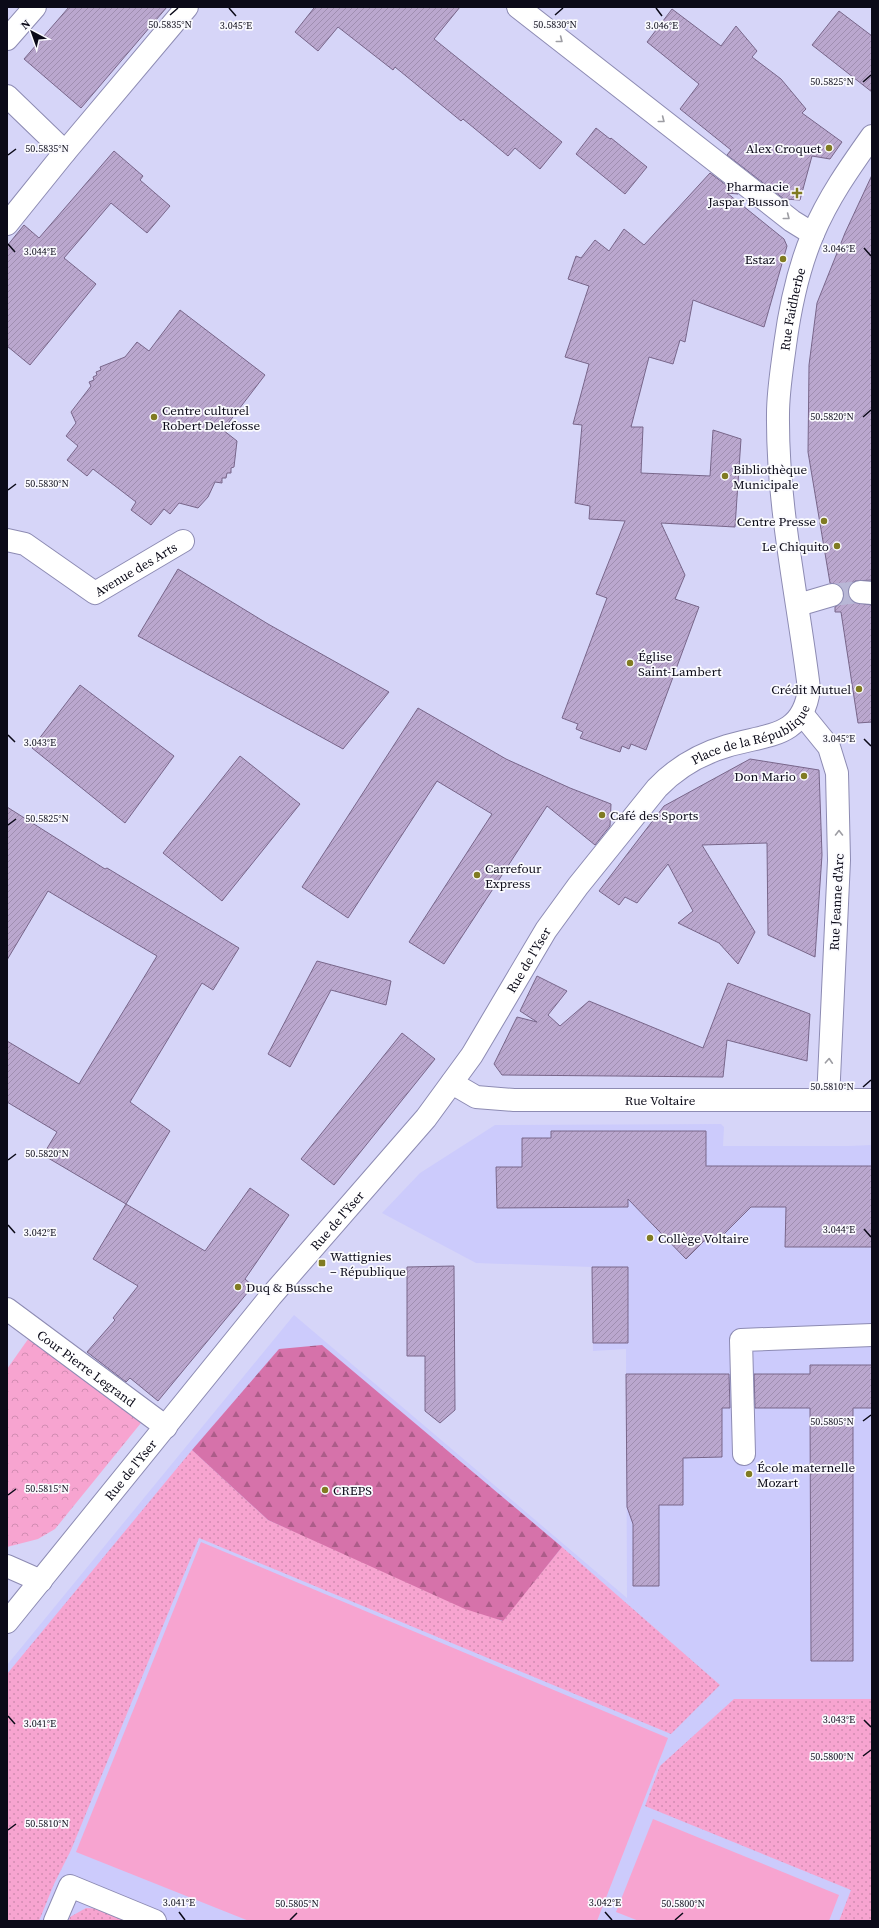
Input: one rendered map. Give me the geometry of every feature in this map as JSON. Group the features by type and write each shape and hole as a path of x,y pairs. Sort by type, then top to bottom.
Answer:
{"street":[{"path":"7,39 34,7"},
{"path":"7,224 65,152 187,7"},
{"path":"518,7 792,221 813,234"},
{"path":"7,96 65,152"},
{"name":"Rue Faidherbe","path":"782,501 778,431 781,382 789,316 795,290 813,234 827,204 872,136"},
{"name":"Place de la République","path":"644,803 670,775 686,763 727,746 770,736 795,723 803,715 808,703 809,690 782,501"},
{"name":"Avenue des Arts","path":"7,540 25,544 95,593 182,541"},
{"path":"798,605 832,595"},
{"name":"Rue Jeanne d'Arc","path":"803,715 829,747 837,773 839,853 828,1100"},
{"name":"Rue de l'Yser","path":"7,1622 271,1296 426,1118 472,1056 546,930 578,886 644,803"},
{"name":"Rue Voltaire","path":"452,1084 476,1097 514,1100 872,1100"},
{"name":"Cour Pierre Legrand","path":"7,1309 166,1427"},
{"path":"744,1454 741,1340 872,1335"},
{"path":"7,1566 41,1581"},
{"path":"55,1921 70,1886 155,1921"}],"shaded area":[{"name":"CREPS","path":"721,1124 724,1127 723,1146 872,1145 872,1921 7,1921 7,1665 294,1315 627,1598 626,1349 593,1351 592,1267 476,1263 382,1213 420,1173 495,1125"}],"green space":[{"path":"31,1335 145,1418 55,1529 38,1539 7,1547 7,1369"},
{"path":"322,1345 562,1547 503,1621 465,1609 268,1520 192,1450 279,1349"},
{"path":"192,1450 268,1520 502,1621 562,1547 720,1685 671,1734 199,1538 71,1850 54,1884 39,1921 7,1921 7,1674"},
{"path":"201,1542 668,1738 597,1921 249,1921 76,1852"},
{"path":"734,1699 872,1699 872,1921 839,1921 851,1890 645,1806 660,1766"},
{"path":"653,1819 839,1895 829,1921 639,1921 616,1912"},
{"path":"86,1908 104,1909 134,1921 69,1921 70,1917"}],"building":[{"path":"69,7 167,7 81,108 24,59"},
{"path":"313,7 460,7 434,39 562,142 540,169 515,148 508,156 463,119 461,121 395,67 393,70 338,27 318,51 295,32 314,8"},
{"path":"672,9 721,46 736,26 757,51 752,57 781,79 806,109 802,113 842,142 830,159 812,156 800,200 784,199 727,155 731,150 680,109 699,84 647,42"},
{"path":"839,11 872,36 872,92 812,45"},
{"path":"596,128 647,167 625,194 576,154"},
{"path":"114,151 143,176 140,180 170,206 147,233 111,203 64,258 96,284 30,365 7,346 7,246 24,225 39,238"},
{"path":"710,173 738,194 727,193 784,239 787,246 764,327 693,300 685,342 680,340 673,364 649,357 631,427 643,427 641,473 710,476 713,430 741,439 735,527 661,523 685,575 675,599 699,607 646,750 631,744 629,749 622,746 620,752 580,738 583,732 576,729 578,724 562,718 607,598 596,594 625,521 589,519 590,506 575,503 582,425 573,424 589,364 565,357 589,286 568,279 576,256 581,258 595,240 609,251 624,229 644,245"},
{"path":"872,175 872,580 855,581 850,585 848,591 849,598 853,602 872,605 872,722 858,723 841,612 835,612 835,607 841,603 844,598 844,592 840,586 830,583 808,452 809,365 817,303 845,233"},
{"name":"Centre culturel Robert Delefosse","path":"180,310 265,375 223,430 237,441 234,467 231,468 231,473 227,473 226,478 222,478 222,483 215,482 208,497 198,508 179,503 170,514 164,509 151,525 131,510 136,502 93,469 87,476 67,460 78,446 66,436 76,423 71,412 91,386 89,382 94,380 93,377 97,375 96,372 101,370 100,367 125,357 137,342 149,351"},
{"path":"178,569 268,624 389,692 343,749 138,636"},
{"path":"80,685 174,756 125,823 32,748"},
{"path":"418,708 506,759 570,788 611,804 610,826 595,845 547,806 444,964 409,942 492,814 437,781 348,918 302,887"},
{"path":"240,756 300,804 222,901 163,853"},
{"path":"750,759 819,770 822,855 815,957 768,935 767,843 702,845 755,932 738,964 719,943 678,923 693,911 668,864 637,903 625,897 619,905 599,891 664,806"},
{"path":"7,807 105,869 107,868 239,948 213,990 202,983 130,1102 170,1131 126,1204 43,1155 57,1132 7,1102 7,1041 79,1084 157,956 48,891 7,960"},
{"path":"317,961 391,981 386,1005 331,990 290,1067 268,1054"},
{"path":"537,976 567,991 548,1015 560,1026 589,1001 703,1048 728,983 810,1014 807,1061 727,1040 723,1077 502,1075 494,1064 517,1017 537,1022 520,1011"},
{"path":"402,1033 435,1059 334,1185 301,1159"},
{"path":"551,1131 706,1131 706,1166 872,1166 872,1247 785,1247 786,1207 751,1207 721,1237 704,1241 686,1259 628,1199 628,1207 497,1208 496,1167 522,1167 522,1138 551,1138"},
{"path":"250,1188 289,1215 245,1279 253,1286 158,1401 130,1378 126,1382 87,1352 115,1320 113,1318 138,1286 93,1259 126,1204 205,1251"},
{"path":"454,1266 455,1410 440,1423 425,1411 425,1356 407,1356 407,1267"},
{"path":"592,1267 628,1267 628,1343 593,1343"},
{"path":"810,1365 872,1365 872,1408 853,1408 853,1661 811,1661 810,1408 755,1408 754,1374 810,1374"},
{"path":"626,1374 729,1374 730,1408 722,1408 722,1457 683,1458 683,1505 659,1505 659,1586 633,1586 633,1524 627,1507"}],"tunnel":[{"path":"832,595 860,592"}],"place":[{"name":"Alex Croquet","path":"829,148"},
{"name":"Pharmacie Jaspar Busson","path":"797,193"},
{"name":"Estaz","path":"783,259"},
{"name":"Centre culturel Robert Delefosse","path":"154,417"},
{"name":"Bibliothèque Municipale","path":"725,476"},
{"name":"Centre Presse","path":"824,521"},
{"name":"Le Chiquito","path":"837,546"},
{"name":"Église Saint-Lambert","path":"630,663"},
{"name":"Crédit Mutuel","path":"859,689"},
{"name":"Don Mario","path":"804,776"},
{"name":"Café des Sports","path":"602,815"},
{"name":"Carrefour Express","path":"477,875"},
{"name":"Collège Voltaire","path":"650,1238"},
{"name":"Wattignies – République","path":"322,1263"},
{"name":"Duq & Bussche","path":"238,1287"},
{"name":"École maternelle Mozart","path":"749,1474"},
{"name":"CREPS","path":"325,1490"}]}
